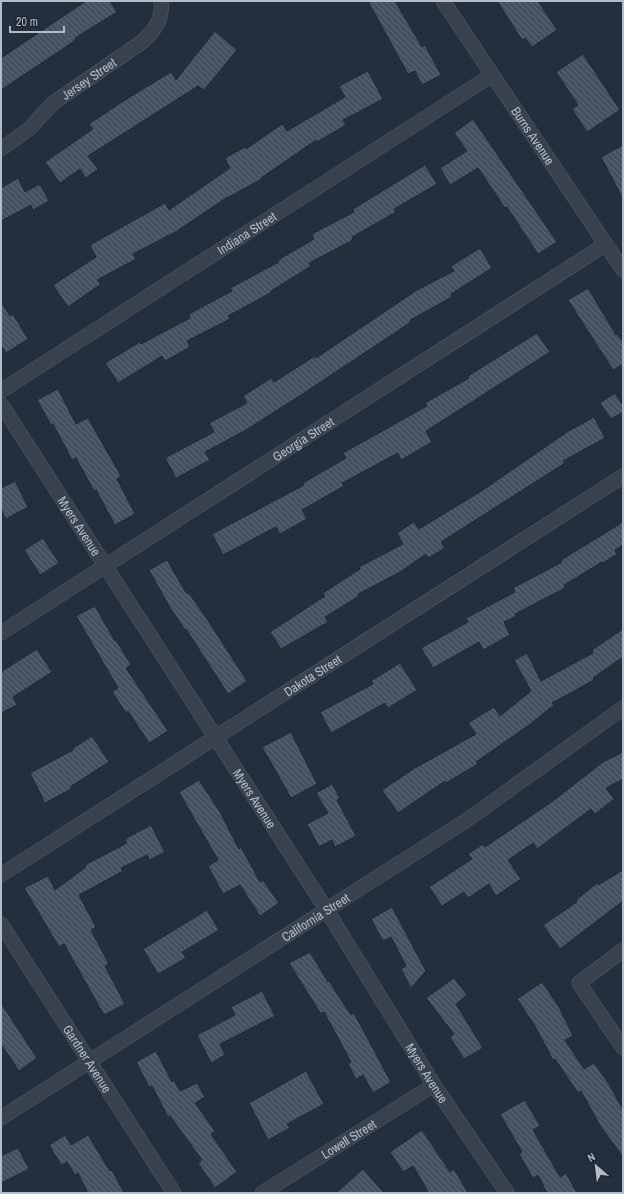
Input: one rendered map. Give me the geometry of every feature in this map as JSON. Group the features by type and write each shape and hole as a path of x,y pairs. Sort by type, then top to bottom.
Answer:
{"street":[{"name":"Jersey Street","path":"1,149 29,129 53,104 142,42 154,30 160,20 162,10 160,1"},
{"name":"Burns Avenue","path":"443,1 623,270"},
{"name":"Indiana Street","path":"1,391 492,75"},
{"name":"Georgia Street","path":"1,633 606,244"},
{"name":"Myers Avenue","path":"1,404 326,910 434,1085 506,1193"},
{"name":"Dakota Street","path":"1,875 623,476"},
{"name":"California Street","path":"1,1118 467,820 623,708"},
{"name":"Gardner Avenue","path":"1,924 174,1193"},
{"path":"623,950 579,983 623,1048"},
{"name":"Lowell Street","path":"262,1193 434,1085"}],"building":[{"path":"86,1 110,1 117,12 75,38 76,40 1,90 1,58"},
{"path":"368,1 395,1 422,47 425,45 441,75 422,85 415,71 408,74"},
{"path":"497,1 538,1 557,30 532,47 525,38 522,40"},
{"path":"215,31 237,50 204,90 198,86 88,156 98,169 86,178 80,169 60,183 45,162 93,129 89,124 125,100 171,72 176,80"},
{"path":"583,54 620,110 587,132 572,109 578,105 556,72"},
{"path":"368,71 383,99 343,120 346,125 317,142 316,140 261,178 262,179 223,200 177,231 133,254 136,259 97,280 101,284 68,307 53,285 96,257 90,245 165,203 169,210 230,168 225,158 245,147 246,149 282,124 287,131 345,97 339,86"},
{"path":"473,119 557,242 538,254 507,207 505,208 478,168 450,185 440,168 467,151 454,133"},
{"path":"623,145 623,199 601,157"},
{"path":"425,165 437,184 394,209 396,212 352,237 353,240 309,263 311,266 271,291 272,292 228,316 230,319 187,341 190,347 165,361 162,356 118,383 105,363 140,342 141,344 190,318 189,314 232,291 230,288 279,262 278,260 314,239 312,234 354,212 353,209"},
{"path":"18,178 25,192 40,184 49,201 33,210 31,205 1,221 1,188"},
{"path":"480,248 492,268 451,294 452,297 410,320 411,322 301,395 246,430 205,452 210,460 176,478 165,458 214,432 209,423 247,403 243,396 271,378 274,382 315,356 316,358 417,290 454,271 451,266"},
{"path":"588,288 616,335 617,334 623,342 623,364 613,370 568,300"},
{"path":"1,302 10,316 13,314 28,339 6,353 1,345"},
{"path":"537,333 550,352 426,431 432,442 401,460 398,453 342,483 344,486 302,510 307,519 280,534 276,527 223,555 212,534 304,485 303,483 346,458 343,453 427,406 425,403 469,378 468,376"},
{"path":"58,389 76,424 88,418 121,476 117,479 135,514 115,525 96,490 94,491 76,458 72,460 53,424 51,425 37,400"},
{"path":"615,393 623,406 623,412 611,419 600,403"},
{"path":"594,417 605,438 563,461 565,463 441,542 445,548 428,558 426,554 400,572 358,594 359,596 325,617 328,622 281,649 270,632 325,596 323,593 360,569 359,567 403,544 397,533 414,522 419,529 483,490 567,432"},
{"path":"15,481 28,507 6,519 1,509 1,488"},
{"path":"623,522 623,545 615,550 617,554 564,585 565,588 515,614 516,616 504,622 510,635 483,650 479,642 433,668 421,648 468,622 466,618 515,592 513,588 562,562 561,560"},
{"path":"43,538 59,563 40,575 24,550"},
{"path":"167,560 187,594 189,593 209,622 247,681 228,694 186,629 185,630 169,606 149,570"},
{"path":"95,606 131,665 126,668 168,731 149,743 128,711 126,713 112,692 118,688 76,616"},
{"path":"623,629 623,657 593,678 594,680 552,703 554,705 529,725 476,762 478,764 446,783 445,781 398,813 382,790 415,768 476,734 468,723 494,707 500,716 531,691 514,660 527,653 541,681 593,653 592,650"},
{"path":"37,649 52,672 13,697 17,705 1,713 1,672"},
{"path":"400,663 417,690 388,708 385,703 331,733 320,712 373,684 371,681"},
{"path":"291,732 317,784 291,798 262,747"},
{"path":"92,736 109,762 70,787 71,789 45,803 30,773 73,750 72,749"},
{"path":"623,752 623,779 606,788 614,799 595,814 591,809 537,849 533,843 508,860 521,879 496,896 489,884 468,898 464,892 442,906 429,887 472,859 468,854 483,844 485,847 553,801 603,762"},
{"path":"199,780 220,812 239,849 241,847 260,882 263,880 279,903 260,916 240,885 223,894 208,866 218,860 179,792"},
{"path":"332,784 340,798 337,800 356,836 335,847 332,840 319,847 307,824 328,813 316,793"},
{"path":"151,825 165,852 150,860 147,855 121,868 123,871 79,895 96,927 91,930 109,964 105,966 125,1004 104,1015 64,944 59,947 24,888 48,876 55,890 86,867 85,865 127,843 125,839"},
{"path":"623,870 623,901 560,949 543,925 577,902 576,900 597,883 598,885"},
{"path":"392,907 426,971 411,988 401,969 406,966 391,937 383,941 371,919"},
{"path":"207,910 219,930 182,952 186,958 158,974 143,949"},
{"path":"310,952 328,982 329,981 351,1015 354,1013 391,1082 373,1093 363,1075 356,1079 348,1064 351,1062 324,1012 321,1014 289,963"},
{"path":"454,978 467,995 456,1004 483,1048 464,1059 450,1037 454,1034 426,998"},
{"path":"542,982 559,1007 573,1036 565,1040 584,1069 594,1063 609,1084 623,1110 623,1157 601,1127 581,1091 578,1093 555,1059 553,1060 535,1026 517,999"},
{"path":"262,991 275,1016 220,1044 225,1055 211,1063 197,1035 235,1015 231,1007"},
{"path":"1,1003 37,1058 19,1071 1,1044"},
{"path":"156,1051 172,1082 174,1080 180,1091 197,1083 205,1097 195,1103 215,1131 211,1134 237,1172 215,1188 198,1163 202,1160 170,1116 168,1117 152,1086 149,1087 136,1062"},
{"path":"306,1071 324,1104 287,1124 290,1128 268,1140 249,1103"},
{"path":"525,1100 540,1126 533,1130 560,1177 566,1173 577,1193 547,1193 538,1175 533,1178 519,1154 522,1152 500,1114"},
{"path":"422,1130 450,1172 454,1169 468,1193 429,1193 413,1166 403,1172 390,1152"},
{"path":"65,1135 71,1145 88,1135 110,1171 112,1170 124,1193 88,1193 78,1173 75,1175 67,1162 61,1165 49,1145"},
{"path":"18,1148 29,1169 1,1183 1,1156"},
{"path":"363,1169 384,1193 336,1193"}]}
